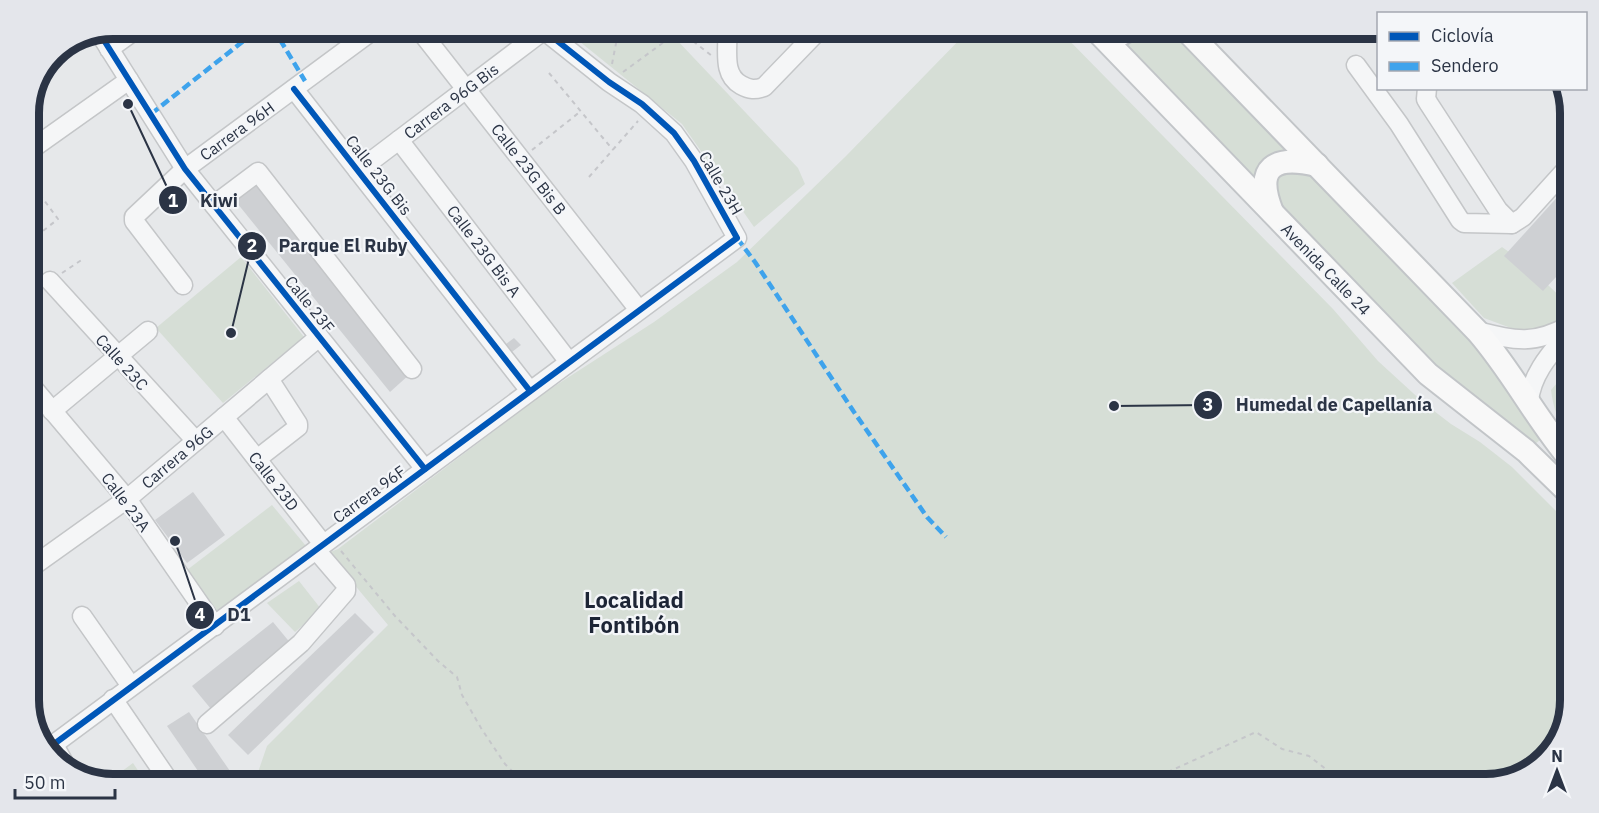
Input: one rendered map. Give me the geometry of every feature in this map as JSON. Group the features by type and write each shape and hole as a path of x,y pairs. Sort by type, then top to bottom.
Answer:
{"main road":[{"name":"Avenida Calle 24","path":"1104,39 1428,374 1526,451 1560,484"},
{"path":"1195,39 1477,331 1507,368 1546,429 1560,446"},
{"path":"1273,214 1267,199 1266,181 1273,166 1291,160 1317,165"}],"street":[{"name":"Carrera 96H","path":"183,285 134,218 185,169 361,39"},
{"name":"Calle 23G Bis B","path":"427,39 639,310"},
{"name":"Carrera 96G Bis","path":"358,171 530,39"},
{"name":"Calle 23H","path":"554,39 648,110 674,133 694,161 737,238"},
{"path":"728,39 729,74 736,82 756,90 764,87 810,39"},
{"name":"Calle 23F","path":"104,42 185,169 425,469"},
{"path":"1356,65 1399,124 1460,220 1468,225 1512,224 1523,217 1560,176"},
{"path":"39,144 129,80"},
{"name":"Calle 23G Bis","path":"294,89 530,391"},
{"path":"1427,90 1426,99 1429,104 1498,210 1512,224"},
{"name":"Calle 23G Bis A","path":"399,140 569,362"},
{"path":"214,205 258,171 412,369"},
{"name":"Carrera 96F","path":"54,744 737,238"},
{"name":"Calle 23C","path":"50,281 196,441"},
{"path":"1477,331 1513,339 1536,339 1560,330"},
{"path":"52,411 148,331"},
{"name":"Carrera 96G","path":"39,562 127,499 319,337"},
{"path":"1529,401 1530,389 1537,372 1560,343"},
{"path":"257,459 298,427 270,379"},
{"name":"Calle 23A","path":"39,395 127,499 215,626"},
{"name":"Calle 23D","path":"207,724 301,643 346,591 346,585 324,544 225,417"},
{"path":"82,616 131,686"},
{"path":"113,699 164,774"}],"path":[{"path":"609,82 618,39"},
{"path":"609,82 666,39"},
{"path":"692,39 728,68"},
{"path":"549,73 613,150"},
{"path":"590,177 648,110"},
{"path":"521,159 581,111"},
{"path":"39,193 58,219 39,234"},
{"path":"324,544 338,549 395,616 438,661 457,677 462,695 481,728 516,774"},
{"path":"1160,774 1256,732 1282,749 1309,756 1332,774"}],"shaded area":[{"path":"576,39 676,39 798,168 805,184 754,227 682,124"},
{"path":"960,39 1068,39 1333,309 1378,361 1425,404 1512,467 1560,515 1560,700 1559,715 1548,741 1527,741 1527,762 1506,771 1486,774 257,774 267,746 388,625 328,553 338,549 544,393 654,322 737,262 846,156"},
{"path":"1133,39 1184,39 1294,153 1255,186 1119,43"},
{"path":"1281,171 1311,175 1473,339 1541,439 1534,445 1451,382 1318,247 1280,203 1273,180"},
{"path":"1502,247 1527,265 1560,296 1560,321 1539,331 1519,331 1484,318 1452,283"},
{"path":"241,257 304,337 223,403 156,328"},
{"path":"1560,380 1560,421 1553,403 1551,390"},
{"path":"272,505 306,546 218,612 187,570"},
{"path":"299,581 321,609 295,632 267,603"},
{"path":"133,763 140,774 118,774"}],"building":[{"path":"256,181 410,374 390,392 233,198"},
{"path":"1560,194 1560,273 1543,291 1504,256"},
{"path":"514,338 521,345 508,355 502,347"},
{"path":"193,492 225,535 187,563 155,520"},
{"path":"355,613 374,632 248,755 228,735"},
{"path":"273,622 292,645 211,709 192,686"},
{"path":"189,712 232,774 200,774 167,726"}],"marked path":[{"path":"151,114 246,39"},
{"path":"280,39 305,81"},
{"path":"737,238 927,517 946,537"}],"cycle path":[{"path":"54,744 737,238 694,161 674,133 642,104 609,82 555,39"},
{"path":"104,40 185,169 425,469"},
{"path":"294,89 530,391"}],"place":[{"name":"Kiwi","path":"128,104"},
{"name":"Parque El Ruby","path":"231,333"},
{"name":"Humedal de Capellanía","path":"1114,406"},
{"name":"D1","path":"175,541"}],"district":[{"name":"Localidad Fontibón","path":"634,612"}]}
